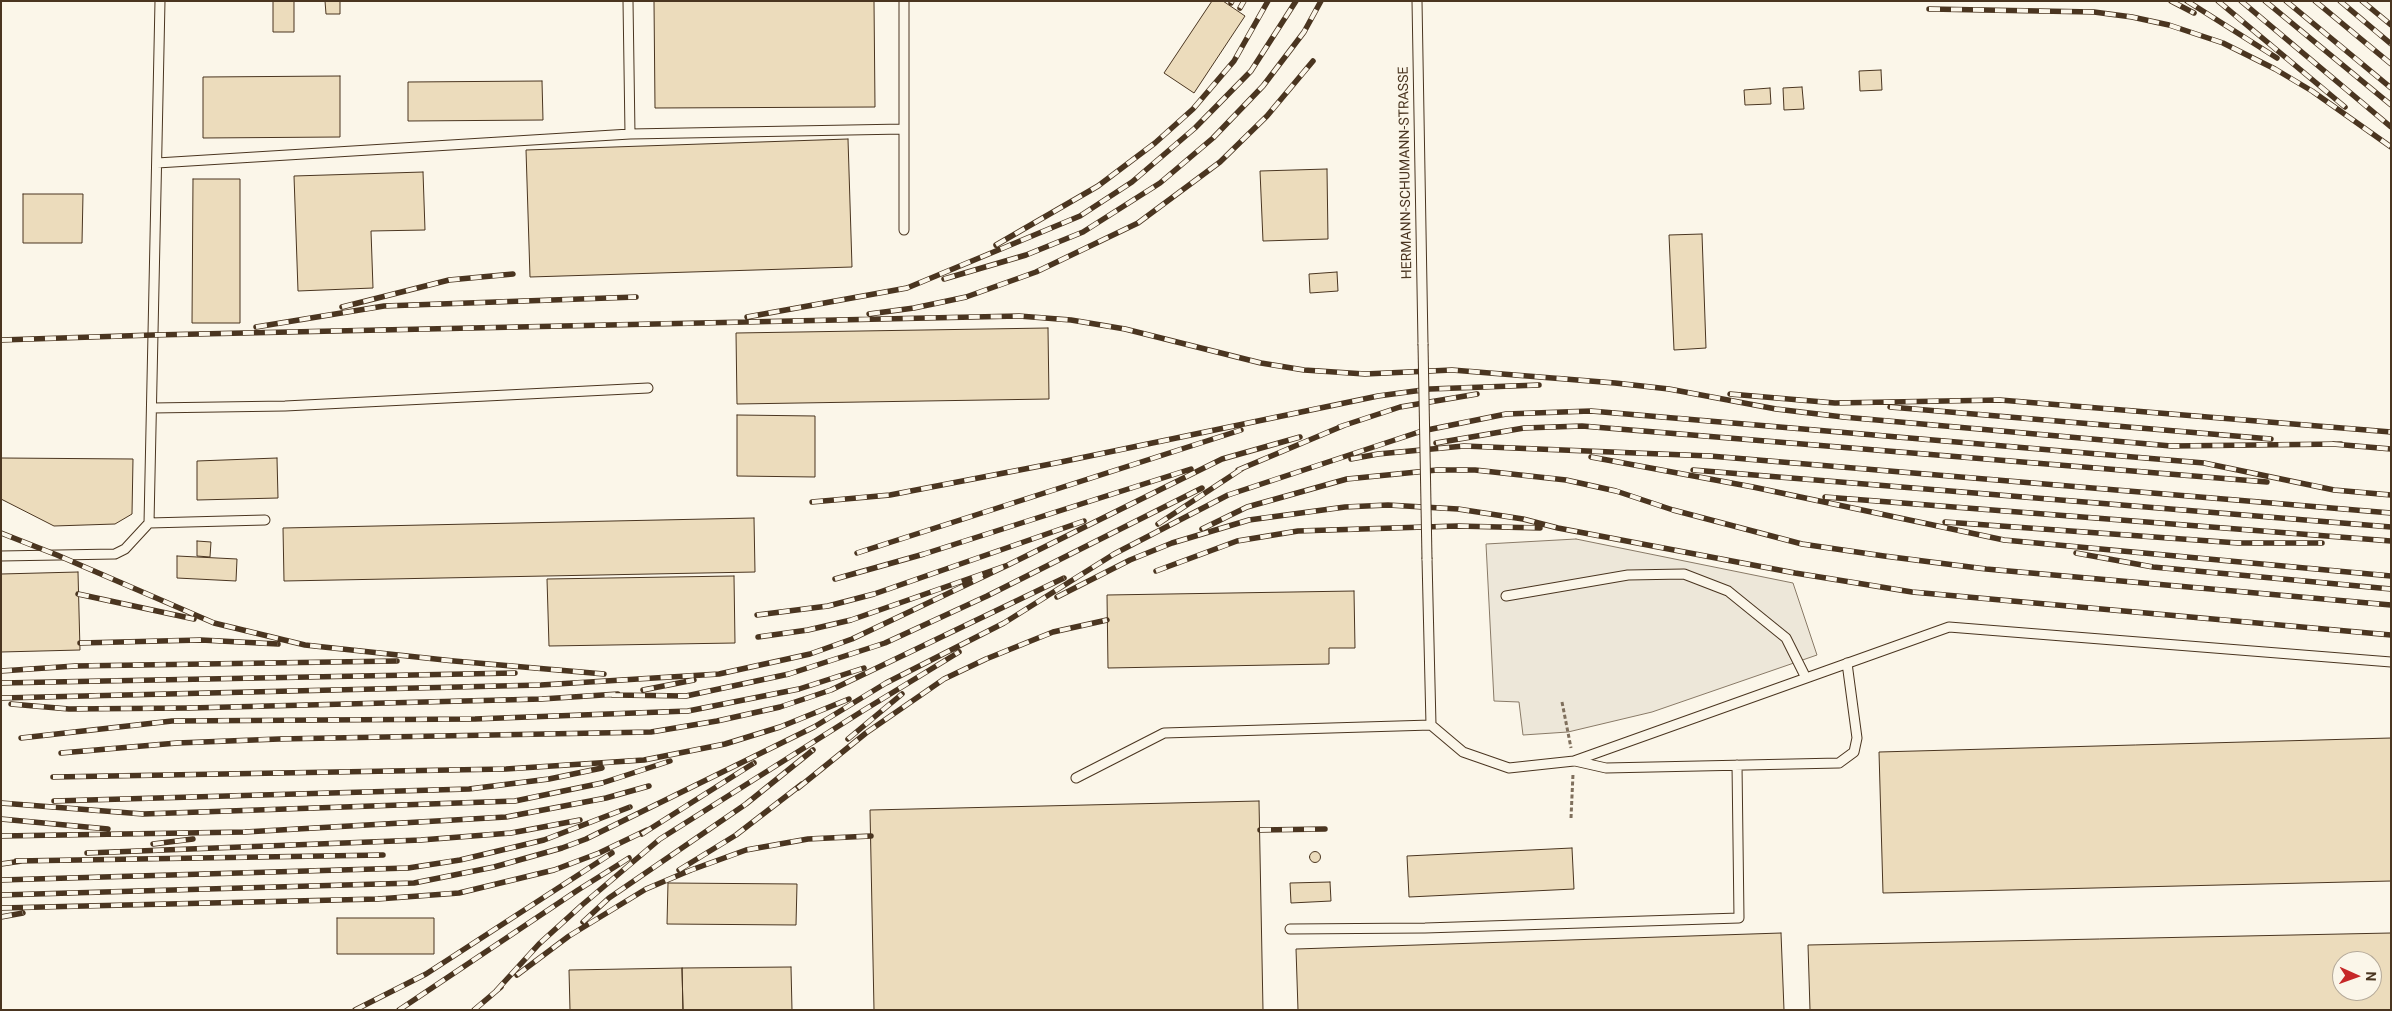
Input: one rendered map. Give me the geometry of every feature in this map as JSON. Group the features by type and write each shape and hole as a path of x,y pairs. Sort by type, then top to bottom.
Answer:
{"lane":[{"path":"1,556 115,554 126,549 149,523 160,1"},
{"path":"628,1 630,134"},
{"path":"904,1 904,230"},
{"name":"HERMANN-SCHUMANN-STRASSE","path":"1416,1 1431,725"},
{"path":"157,162 630,134 904,129"},
{"path":"152,408 285,406 648,388"},
{"path":"149,523 266,520"},
{"path":"1506,596 1628,575 1684,574 1728,590 1786,638 1806,678"},
{"path":"1076,778 1164,733 1431,725 1463,752 1509,768 1574,761 1949,627 2391,662"},
{"path":"1574,761 1606,768 1839,763 1854,752 1857,738 1847,663"},
{"path":"1290,929 1425,928 1739,918 1737,765"}],"shaded area":[{"path":"1576,539 1793,583 1817,655 1652,712 1568,732 1523,735 1519,702 1494,701 1486,544"}],"building":[{"path":"273,1 294,1 294,32 273,32"},
{"path":"325,1 340,1 340,14 326,14"},
{"path":"654,1 874,1 875,107 655,108"},
{"path":"1212,1 1223,1 1245,16 1194,93 1164,73"},
{"path":"1881,70 1882,90 1860,91 1859,71"},
{"path":"340,76 340,137 203,138 203,77"},
{"path":"542,81 543,120 408,121 408,82"},
{"path":"1802,87 1804,109 1784,110 1783,88"},
{"path":"1770,88 1771,104 1745,105 1744,90"},
{"path":"848,139 852,267 530,277 526,150"},
{"path":"1327,169 1328,239 1263,241 1260,171"},
{"path":"423,172 425,230 371,231 373,288 298,291 294,176"},
{"path":"193,179 240,179 240,323 192,323"},
{"path":"23,194 83,194 82,243 23,243"},
{"path":"1702,234 1706,348 1674,350 1669,235"},
{"path":"1337,272 1338,291 1310,293 1309,274"},
{"path":"1048,328 1049,399 737,404 736,333"},
{"path":"737,415 815,416 815,477 737,476"},
{"path":"1,458 133,459 132,514 115,524 54,526 1,499"},
{"path":"277,458 278,498 197,500 197,461"},
{"path":"754,518 755,572 284,581 283,528"},
{"path":"197,541 211,542 210,557 197,556"},
{"path":"177,556 237,559 236,581 177,578"},
{"path":"78,572 80,650 1,652 1,574"},
{"path":"734,576 735,643 549,646 547,579"},
{"path":"1354,591 1355,648 1329,648 1329,664 1108,668 1107,595"},
{"path":"2391,738 2391,881 1883,893 1879,752"},
{"path":"1259,801 1263,1010 874,1010 870,810"},
{"path":"1572,848 1574,889 1409,897 1407,856"},
{"path":"1313,852 1317,852 1320,857 1319,861 1313,862 1310,859 1310,855"},
{"path":"1330,882 1331,901 1291,903 1290,883"},
{"path":"668,883 797,884 796,925 667,924"},
{"path":"337,918 434,918 434,954 337,954"},
{"path":"1781,933 1784,1010 1298,1010 1296,949"},
{"path":"2391,933 2391,1010 1810,1010 1808,945"},
{"path":"791,967 792,1010 683,1010 682,968"},
{"path":"682,968 683,1010 570,1010 569,970"}],"railway":[{"path":"1240,8 1244,1"},
{"path":"996,245 1098,186 1155,143 1193,109 1234,61 1268,1"},
{"path":"747,317 907,288 1080,216 1132,182 1195,128 1251,71 1296,1"},
{"path":"944,279 1026,255 1083,232 1160,183 1213,138 1263,86 1304,32 1321,1"},
{"path":"2171,1 2194,13"},
{"path":"2187,1 2277,58"},
{"path":"2218,1 2345,107"},
{"path":"2241,1 2391,127"},
{"path":"2265,1 2391,105"},
{"path":"2286,1 2391,88"},
{"path":"2315,1 2391,64"},
{"path":"2340,1 2391,44"},
{"path":"2362,1 2391,25"},
{"path":"1929,9 2094,12 2132,17 2169,25 2223,43 2275,69 2312,91 2391,147"},
{"path":"869,314 914,308 966,297 1036,272 1138,223 1220,162 1267,116 1313,61"},
{"path":"342,307 449,280 513,274"},
{"path":"256,327 384,306 636,297"},
{"path":"1,340 1019,316 1071,320 1125,329 1261,363 1304,370 1365,374 1452,370 1615,383 1669,389 1776,409 1843,417 2171,446 2341,444"},
{"path":"812,502 890,495 1061,462 1378,396 1430,389 1539,385"},
{"path":"1339,427 1400,407 1477,394"},
{"path":"1730,394 1835,403 2000,400 2391,432"},
{"path":"1890,407 2271,439"},
{"path":"1,895 414,883 494,867 562,848 586,839 814,727 886,683 1004,623 1114,554 1228,495 1422,431 1506,414 1591,411 2204,463 2334,490 2391,495"},
{"path":"1238,470 1345,425"},
{"path":"1436,443 1524,428 1582,426 2267,482"},
{"path":"857,553 1241,430"},
{"path":"1008,565 1222,459 1300,437"},
{"path":"2333,444 2391,449"},
{"path":"1351,459 1378,454 1464,446 1710,456 2391,513"},
{"path":"1591,457 1753,487 2004,540 2391,576"},
{"path":"1158,524 1243,468"},
{"path":"835,579 924,554 1191,469"},
{"path":"1202,529 1247,507 1347,479 1437,470 1475,470 1566,480 1616,491 1673,510 1802,544 1986,569 2391,605"},
{"path":"1693,470 2391,527"},
{"path":"612,695 686,696 789,674 885,643 987,596 1202,488"},
{"path":"1825,497 2391,541"},
{"path":"1057,597 1130,560 1172,543 1249,520 1345,507 1388,505 1458,509 1523,519 1558,528 1795,573 1912,592 2391,635"},
{"path":"757,615 828,606 874,594 1084,521"},
{"path":"1945,522 2238,543 2322,543"},
{"path":"1156,571 1237,541 1298,531 1457,526 1540,528"},
{"path":"1,533 57,555 214,623 305,645 454,661 604,674"},
{"path":"2076,553 2153,567 2391,589"},
{"path":"1,698 541,685 719,674 810,654 852,639 1008,565 851,620 808,630 758,637"},
{"path":"61,753 177,743 279,739 651,732 717,721 780,707 831,690 1064,578"},
{"path":"78,594 194,619"},
{"path":"798,788 866,733 944,679 986,659 1053,632 1107,620"},
{"path":"80,643 201,640 278,644"},
{"path":"496,991 539,944 660,839 959,652"},
{"path":"1,671 75,666 397,661"},
{"path":"21,738 172,721 475,719 688,711 799,689 864,668"},
{"path":"1,683 515,673"},
{"path":"643,690 694,680"},
{"path":"11,704 69,709 190,708 542,699 618,694"},
{"path":"848,739 902,694"},
{"path":"53,777 506,769 644,760 725,744 780,727 849,699"},
{"path":"583,922 609,898 746,804 813,750"},
{"path":"1,803 143,814 515,801 602,783 670,761"},
{"path":"642,834 754,763"},
{"path":"54,801 469,789 549,779 602,768"},
{"path":"679,870 736,835 802,784"},
{"path":"1,836 245,832 506,817 606,798 649,786"},
{"path":"1,880 408,868 460,860 544,840 630,807"},
{"path":"1,819 108,829"},
{"path":"87,853 421,840 511,833 580,820"},
{"path":"1260,830 1325,829"},
{"path":"1,908 378,899 459,893 554,870 599,853 647,830"},
{"path":"517,975 569,936 646,889 691,870 746,850 808,839 871,836"},
{"path":"153,844 193,839"},
{"path":"355,1010 426,974 612,853"},
{"path":"16,861 383,855"},
{"path":"399,1010 629,858"},
{"path":"1,864 22,861"},
{"path":"1,917 23,913"},
{"path":"474,1010 501,987"}]}
